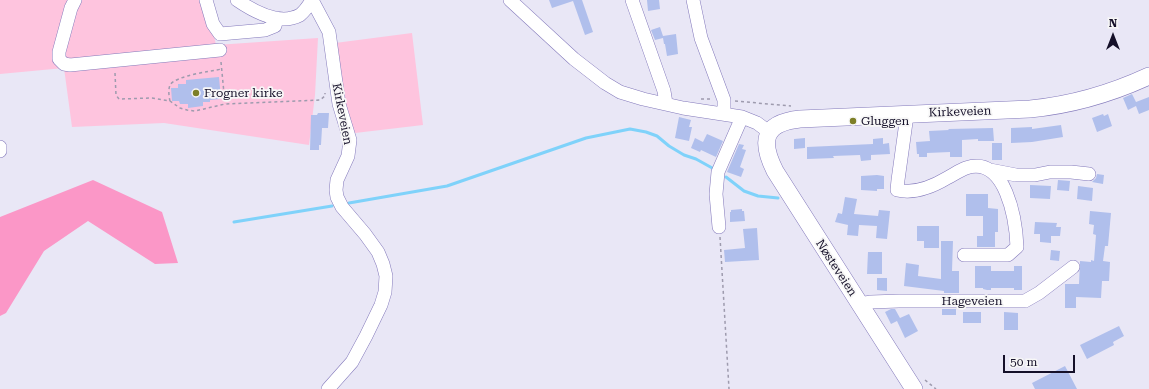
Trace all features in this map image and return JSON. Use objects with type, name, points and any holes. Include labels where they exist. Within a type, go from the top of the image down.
[{"type":"main road","name":"Kirkeveien","points":[[768,138],[780,123],[792,120],[1022,110],[1051,107],[1103,95],[1149,76]]},
{"type":"main road","name":"Nøsteveien","points":[[768,138],[767,155],[775,171],[914,389]]},
{"type":"street","points":[[75,0],[58,56],[60,61],[64,64],[70,65],[220,50]]},
{"type":"street","points":[[206,0],[213,24],[220,34],[264,30],[275,26],[277,18]]},
{"type":"street","points":[[237,0],[264,15],[277,18],[287,18],[299,15],[308,7],[312,0]]},
{"type":"street","name":"Kirkeveien","points":[[312,0],[329,32],[339,104],[350,140],[348,156],[337,180],[337,197],[342,206],[378,252],[386,276],[385,292],[381,305],[366,336],[352,362],[328,389]]},
{"type":"street","points":[[510,0],[558,46],[605,84],[620,92],[632,96],[684,108],[742,117],[757,123],[768,138]]},
{"type":"street","points":[[632,0],[664,90],[666,103]]},
{"type":"street","points":[[693,0],[703,45],[724,100],[724,114]]},
{"type":"street","points":[[907,115],[897,190],[908,192],[922,190],[968,167],[977,166],[1016,175],[1035,175],[1050,172],[1089,174]]},
{"type":"street","points":[[719,227],[716,194],[718,172],[742,117]]},
{"type":"street","points":[[964,255],[1008,255],[1017,247],[1016,228],[1010,201],[1002,184],[990,170]]},
{"type":"street","name":"Hageveien","points":[[860,304],[899,301],[1025,301],[1039,293],[1074,267]]},
{"type":"path","points":[[220,50],[226,104]]},
{"type":"path","points":[[114,61],[117,98],[148,97],[170,101],[180,108],[195,111],[226,104],[320,100],[325,96],[327,86],[335,79]]},
{"type":"path","points":[[170,101],[170,87],[173,82],[181,78],[222,69]]},
{"type":"path","points":[[701,99],[791,106]]},
{"type":"path","points":[[719,227],[729,389]]},
{"type":"shaded area","points":[[0,0],[200,0],[211,22],[216,45],[318,38],[315,95],[309,145],[164,123],[72,127],[64,68],[0,74]]},
{"type":"shaded area","points":[[412,33],[423,125],[355,133],[345,113],[335,43]]},
{"type":"shaded area","points":[[93,180],[162,212],[178,263],[155,264],[88,221],[44,251],[6,313],[0,316],[0,217]]},
{"type":"building","points":[[549,0],[582,0],[593,32],[585,35],[573,1],[552,8]]},
{"type":"building","points":[[647,0],[659,0],[660,9],[648,11]]},
{"type":"building","points":[[660,27],[663,36],[676,34],[678,54],[667,56],[663,38],[655,40],[651,30]]},
{"type":"building","name":"Frogner kirke","points":[[219,77],[221,99],[203,102],[203,106],[188,108],[188,104],[180,104],[179,101],[172,101],[171,88],[178,88],[178,84],[186,84],[186,80]]},
{"type":"building","points":[[1132,94],[1136,102],[1149,97],[1149,110],[1139,114],[1136,106],[1128,110],[1123,98]]},
{"type":"building","points":[[318,113],[329,113],[328,128],[322,128],[321,145],[319,145],[319,150],[310,150],[311,115],[317,115]]},
{"type":"building","points":[[1103,114],[1104,116],[1108,114],[1112,126],[1097,132],[1092,118]]},
{"type":"building","points":[[679,117],[691,120],[689,127],[692,127],[689,141],[675,138]]},
{"type":"building","points":[[1061,125],[1063,137],[1032,142],[1011,143],[1011,128],[1032,127],[1032,129]]},
{"type":"building","points":[[993,128],[994,141],[978,141],[978,139],[962,140],[962,157],[950,157],[950,152],[927,153],[927,157],[919,157],[919,154],[917,154],[916,142],[930,141],[929,131]]},
{"type":"building","points":[[707,134],[723,141],[716,157],[701,150],[700,152],[691,148],[695,138],[703,142]]},
{"type":"building","points":[[805,138],[805,148],[794,149],[794,139]]},
{"type":"building","points":[[883,138],[883,144],[889,143],[890,154],[871,155],[871,160],[861,161],[860,155],[807,159],[807,147],[873,144],[873,139]]},
{"type":"building","points":[[992,143],[1002,143],[1002,160],[992,160]]},
{"type":"building","points":[[739,144],[744,145],[742,149],[746,150],[740,167],[744,169],[741,177],[727,172]]},
{"type":"building","points":[[1097,174],[1104,175],[1103,184],[1092,182],[1096,178]]},
{"type":"building","points":[[861,176],[884,176],[884,189],[877,189],[877,191],[861,190]]},
{"type":"building","points":[[1058,180],[1070,181],[1069,191],[1057,190]]},
{"type":"building","points":[[1030,185],[1051,186],[1050,199],[1030,198]]},
{"type":"building","points":[[1078,186],[1093,188],[1092,201],[1077,199]]},
{"type":"building","points":[[966,194],[988,194],[988,208],[998,209],[998,232],[995,232],[995,247],[977,247],[977,236],[983,236],[983,216],[966,216]]},
{"type":"building","points":[[845,197],[857,199],[854,214],[878,216],[879,210],[890,211],[887,239],[876,238],[877,226],[859,225],[858,236],[847,235],[848,225],[835,222],[838,213],[842,214]]},
{"type":"building","points":[[742,209],[742,211],[744,211],[745,221],[730,222],[731,210]]},
{"type":"building","points":[[1090,211],[1111,213],[1108,246],[1105,246],[1103,261],[1110,262],[1109,281],[1102,281],[1101,298],[1076,297],[1076,308],[1065,308],[1065,284],[1079,284],[1080,261],[1094,261],[1096,235],[1093,234],[1094,225],[1089,224]]},
{"type":"building","points":[[1035,222],[1057,223],[1056,227],[1061,227],[1060,236],[1051,236],[1051,243],[1040,242],[1040,234],[1034,234]]},
{"type":"building","points":[[917,226],[939,226],[939,248],[924,248],[924,241],[917,241]]},
{"type":"building","points":[[757,228],[759,260],[725,262],[724,250],[745,248],[743,229]]},
{"type":"building","points":[[941,241],[953,241],[952,271],[959,271],[959,293],[944,293],[944,291],[904,286],[906,263],[919,265],[918,276],[941,279]]},
{"type":"building","points":[[1051,250],[1060,251],[1059,261],[1050,260]]},
{"type":"building","points":[[868,252],[882,252],[882,274],[867,274]]},
{"type":"building","points":[[975,266],[991,266],[991,271],[1014,271],[1014,266],[1022,266],[1022,290],[1014,290],[1014,288],[991,288],[991,290],[987,290],[983,288],[975,288]]},
{"type":"building","points":[[877,278],[887,278],[887,291],[877,290]]},
{"type":"building","points":[[895,309],[900,318],[909,314],[918,331],[905,338],[897,321],[891,324],[885,312]]},
{"type":"building","points":[[942,309],[956,309],[956,315],[942,315]]},
{"type":"building","points":[[963,312],[981,312],[981,323],[963,323]]},
{"type":"building","points":[[1004,312],[1018,313],[1018,330],[1004,330]]},
{"type":"building","points":[[1119,326],[1124,336],[1113,342],[1114,345],[1087,359],[1080,345]]},
{"type":"building","points":[[1065,366],[1077,389],[1035,389],[1032,383]]},
{"type":"waterway","points":[[349,203],[447,186],[586,138],[630,129],[657,136],[669,146],[684,155],[696,159],[714,169]]},
{"type":"waterway","points":[[726,177],[744,191],[758,196],[778,198]]},
{"type":"waterway","points":[[234,222],[332,206]]},
{"type":"place","name":"Frogner kirke","points":[[196,93]]},
{"type":"place","name":"Gluggen","points":[[853,121]]}]
